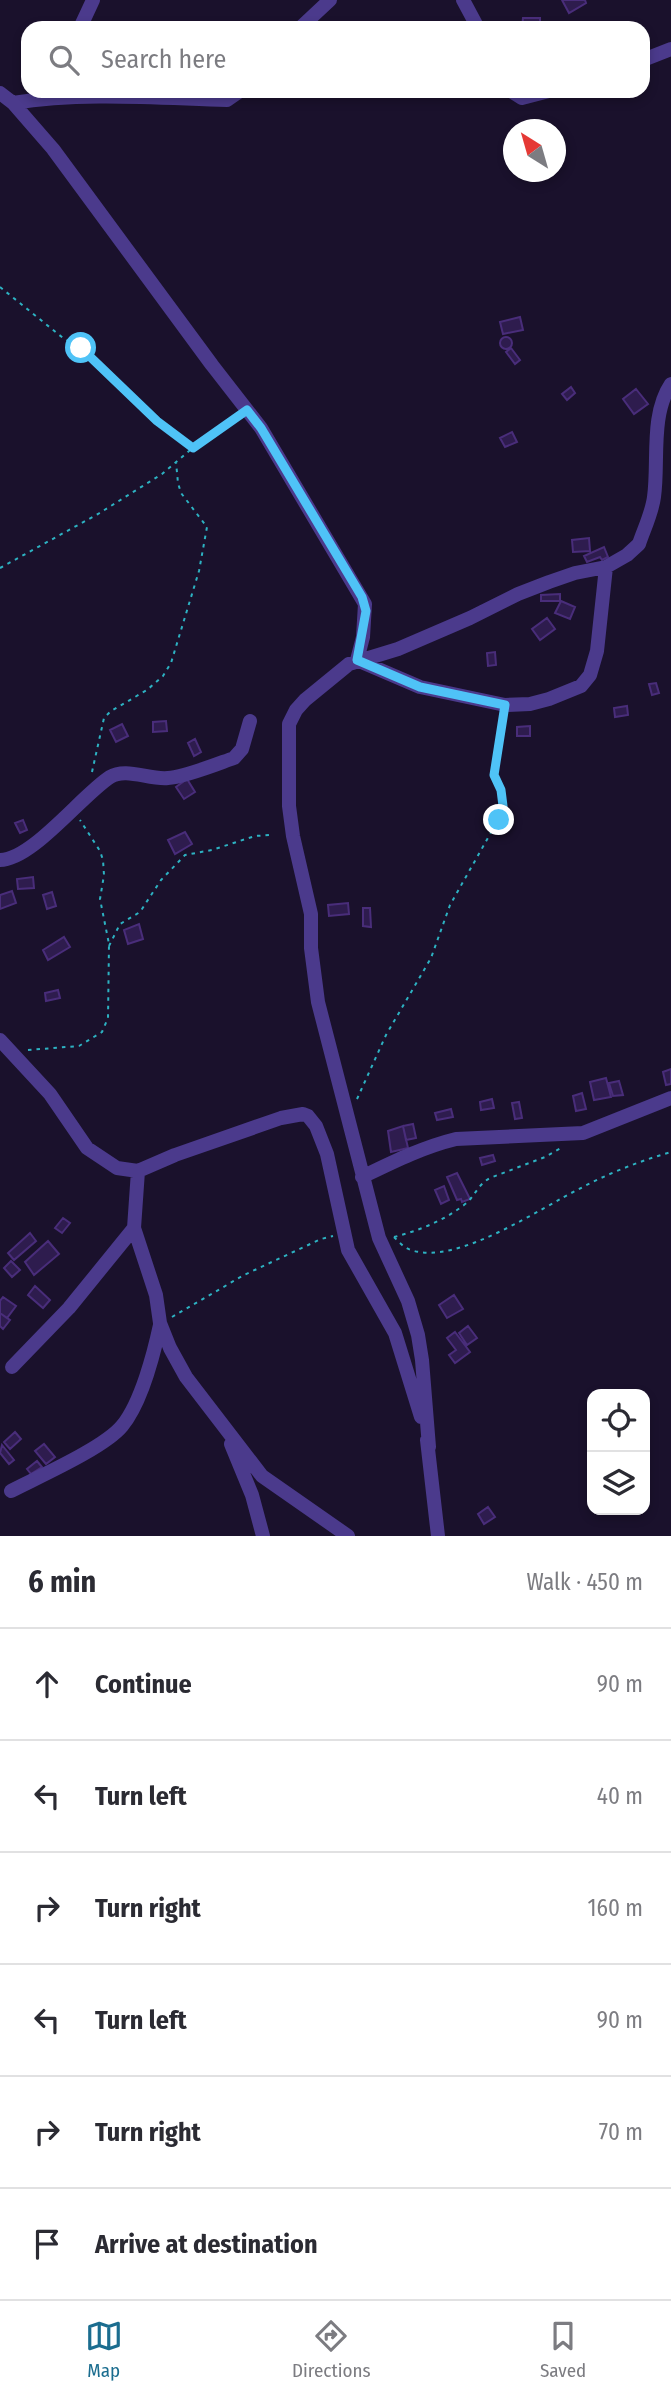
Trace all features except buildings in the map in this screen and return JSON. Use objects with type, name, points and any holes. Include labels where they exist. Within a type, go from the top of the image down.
[{"type":"street","points":[[83,21],[93,0]]},
{"type":"street","points":[[308,21],[330,0]]},
{"type":"street","points":[[463,0],[474,21]]},
{"type":"street","points":[[650,58],[671,50]]},
{"type":"street","points":[[0,93],[13,103],[53,149],[261,428],[362,597],[366,611],[357,660]]},
{"type":"street","points":[[13,103],[32,98]]},
{"type":"street","points":[[150,98],[230,98]]},
{"type":"street","points":[[438,1536],[418,1335],[408,1301],[379,1238],[318,1002],[310,914],[289,806],[289,724],[305,700],[357,660],[398,649],[518,594],[575,573],[606,567],[627,555],[639,544],[654,497],[657,435],[663,398],[671,384]]},
{"type":"street","points":[[357,660],[420,687],[505,705],[530,704],[550,699],[587,681],[597,651],[606,567]]},
{"type":"street","points":[[0,860],[15,858],[74,811],[111,776],[119,773],[168,778],[234,758],[242,749],[250,721]]},
{"type":"street","points":[[0,1041],[50,1094],[87,1149],[117,1168],[138,1171],[175,1155],[281,1118],[303,1114],[312,1120],[327,1154],[348,1250],[395,1333],[429,1447]]},
{"type":"street","points":[[362,1177],[420,1149],[456,1139],[571,1136],[598,1128],[671,1098]]},
{"type":"street","points":[[138,1171],[134,1228],[156,1295],[160,1323],[186,1377],[262,1476],[348,1536]]},
{"type":"street","points":[[12,1367],[69,1308],[134,1228]]},
{"type":"street","points":[[11,1491],[72,1459],[121,1427],[128,1418],[146,1376],[160,1323]]},
{"type":"street","points":[[224,1426],[252,1495],[263,1536]]},
{"type":"path","points":[[0,287],[63,338],[81,348],[157,421],[193,448]]},
{"type":"path","points":[[0,568],[98,514],[162,474],[193,448],[247,410]]},
{"type":"path","points":[[91,778],[104,718],[111,710],[147,690],[163,676],[172,663],[199,571],[205,522],[181,493],[176,462]]},
{"type":"path","points":[[347,1115],[363,1090],[386,1035],[431,958],[450,905],[499,820],[503,806],[501,790],[494,775],[505,705]]},
{"type":"path","points":[[12,1051],[79,1046],[106,1027],[110,1005],[109,947],[100,899],[104,875],[102,855],[74,811]]},
{"type":"path","points":[[109,947],[120,924],[140,912],[161,880],[185,855],[212,850],[255,836],[270,835]]},
{"type":"path","points":[[379,1238],[394,1237],[425,1227],[442,1218],[472,1198],[481,1182],[556,1152],[571,1136]]},
{"type":"path","points":[[394,1237],[405,1247],[420,1252],[464,1246],[497,1234],[583,1186],[671,1152]]},
{"type":"path","points":[[160,1323],[244,1275],[321,1239],[344,1234]]},
{"type":"route","points":[[81,348],[157,421],[193,448],[247,410],[261,428],[362,597],[366,611],[357,660],[420,687],[505,705],[494,775],[500,786],[503,806],[499,820]]}]
